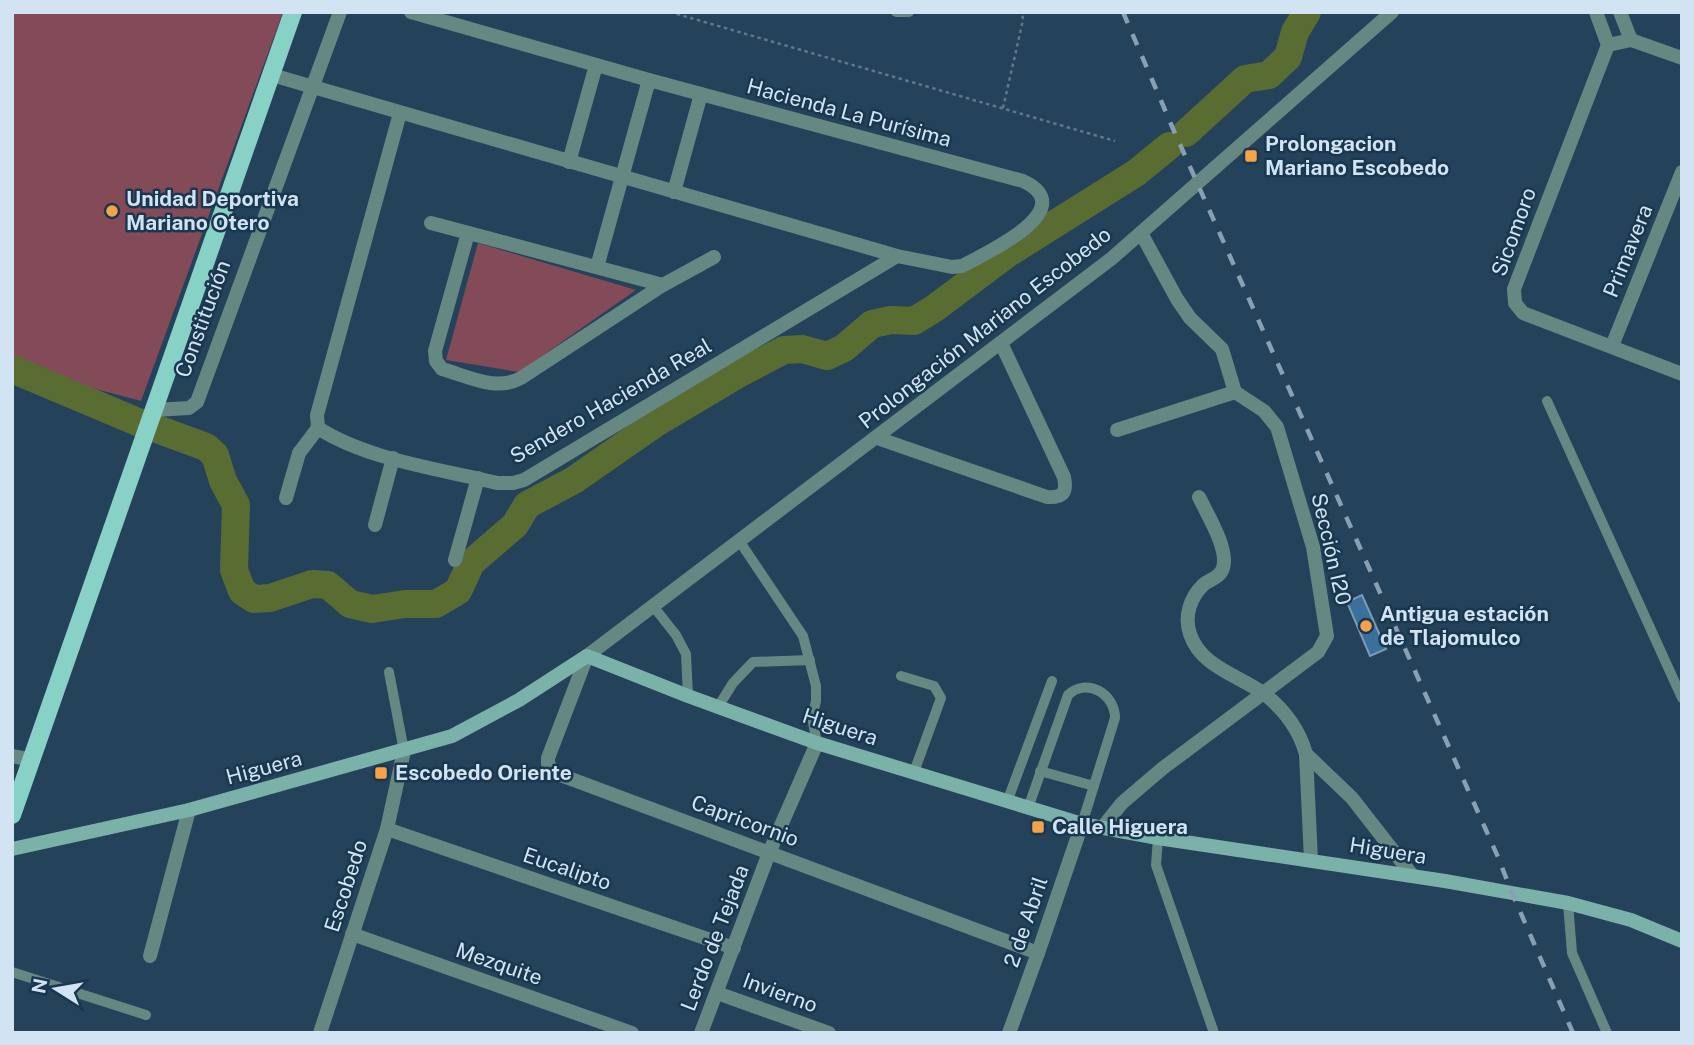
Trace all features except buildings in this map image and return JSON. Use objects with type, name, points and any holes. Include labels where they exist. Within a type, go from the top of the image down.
[{"type":"main road","name":"Constitución","points":[[12,815],[293,12]]},
{"type":"main road","name":"Higuera","points":[[12,849],[189,810],[452,736],[519,700],[587,656],[817,743],[1082,824],[1158,838],[1412,875],[1568,903],[1632,920],[1682,942]]},
{"type":"street","name":"Constitución","points":[[154,410],[189,408],[197,402],[340,12]]},
{"type":"street","name":"Hacienda La Purísima","points":[[411,12],[649,80],[1023,181],[1037,187],[1042,197],[1038,216],[1022,232],[962,266],[952,267],[897,256]]},
{"type":"street","name":"Prolongación Mariano Escobedo","points":[[587,656],[877,438],[1141,233],[1392,12]]},
{"type":"street","points":[[1596,12],[1608,45],[1631,40],[1682,58]]},
{"type":"street","points":[[1620,12],[1631,40]]},
{"type":"street","name":"Sicomoro","points":[[1608,45],[1514,289],[1515,303],[1523,313],[1682,374]]},
{"type":"street","points":[[569,162],[596,65]]},
{"type":"street","points":[[272,75],[897,256]]},
{"type":"street","points":[[597,267],[649,80]]},
{"type":"street","points":[[674,192],[701,94]]},
{"type":"street","points":[[286,498],[299,453],[318,428],[317,415],[400,113]]},
{"type":"street","name":"Primavera","points":[[1612,346],[1682,172]]},
{"type":"street","points":[[431,223],[663,285]]},
{"type":"street","points":[[468,233],[435,351],[436,361],[442,369],[498,385],[510,384],[521,378],[663,285],[714,257]]},
{"type":"street","points":[[1117,430],[1235,393],[1222,349],[1190,318],[1141,233]]},
{"type":"street","name":"Sendero Hacienda Real","points":[[318,428],[345,442],[393,458],[497,483],[524,480],[897,256]]},
{"type":"street","points":[[877,438],[1047,497],[1058,498],[1063,495],[1066,489],[1064,477],[1001,343]]},
{"type":"street","name":"Sección I20","points":[[1102,828],[1122,803],[1153,777],[1318,652],[1326,636],[1326,619],[1313,547],[1277,427],[1264,411],[1235,393]]},
{"type":"street","points":[[374,526],[393,458]]},
{"type":"street","points":[[455,559],[478,478]]},
{"type":"street","points":[[1199,497],[1223,548],[1223,568],[1217,577],[1204,584],[1191,600],[1187,617],[1190,635],[1206,660],[1263,693],[1287,715],[1302,740],[1306,754],[1311,860]]},
{"type":"street","name":"Capricornio","points":[[587,656],[548,758],[550,769],[1038,953]]},
{"type":"street","name":"Lerdo de Tejada","points":[[701,1033],[769,853],[817,743]]},
{"type":"street","name":"Escobedo","points":[[320,1033],[387,829],[404,751]]},
{"type":"street","points":[[1306,754],[1352,798],[1412,875]]},
{"type":"street","points":[[12,756],[33,760]]},
{"type":"street","points":[[150,956],[189,810]]},
{"type":"street","name":"2 de Abril","points":[[1009,1033],[1082,824]]},
{"type":"street","name":"Eucalipto","points":[[387,829],[734,948]]},
{"type":"street","name":"Mezquite","points":[[352,934],[632,1033]]},
{"type":"street","name":"Invierno","points":[[717,993],[829,1033]]},
{"type":"lane","points":[[896,12],[909,12]]},
{"type":"lane","points":[[1547,401],[1682,698]]},
{"type":"lane","points":[[740,542],[803,636],[816,686],[812,717],[817,743]]},
{"type":"lane","points":[[653,606],[676,635],[686,654],[688,696]]},
{"type":"lane","points":[[718,707],[733,683],[753,662],[810,660]]},
{"type":"lane","points":[[389,672],[404,751]]},
{"type":"lane","points":[[901,676],[934,686],[940,698],[914,772]]},
{"type":"lane","points":[[1007,802],[1052,681]]},
{"type":"lane","points":[[1028,808],[1068,695],[1074,689],[1088,687],[1110,698],[1115,708],[1115,718],[1082,824]]},
{"type":"lane","points":[[1040,771],[1094,786]]},
{"type":"lane","points":[[1158,838],[1156,865],[1214,1033]]},
{"type":"lane","points":[[1568,903],[1572,953],[1607,1033]]},
{"type":"lane","points":[[12,971],[146,1015]]},
{"type":"path","points":[[670,12],[1115,141]]},
{"type":"path","points":[[1003,109],[1023,20],[1022,12]]},
{"type":"shaded area","name":"Unidad Deportiva Mariano Otero","points":[[15,12],[283,12],[141,401],[20,369],[12,363],[12,15]]},
{"type":"shaded area","points":[[478,243],[636,290],[519,372],[446,360]]},
{"type":"waterway","points":[[1186,133],[1245,79],[1269,75],[1288,57],[1295,32],[1307,12]]},
{"type":"waterway","points":[[157,429],[206,447],[215,455],[223,481],[236,505],[234,570],[242,591],[254,599],[270,598],[312,584],[328,585],[350,604],[372,609],[405,604],[436,604],[458,591],[471,563],[515,525],[527,505],[574,480],[656,423],[784,350],[802,349],[827,356],[844,348],[872,324],[891,320],[914,321],[1007,254],[1136,173],[1169,146]]},
{"type":"waterway","points":[[12,369],[140,423]]},
{"type":"railway","points":[[1123,12],[1498,857],[1573,1033]]},
{"type":"place","name":"Prolongacion Mariano Escobedo","points":[[1251,156]]},
{"type":"place","name":"Unidad Deportiva Mariano Otero","points":[[112,211]]},
{"type":"place","name":"Antigua estación de Tlajomulco","points":[[1366,626]]},
{"type":"place","name":"Escobedo Oriente","points":[[381,773]]},
{"type":"place","name":"Calle Higuera","points":[[1038,827]]}]
